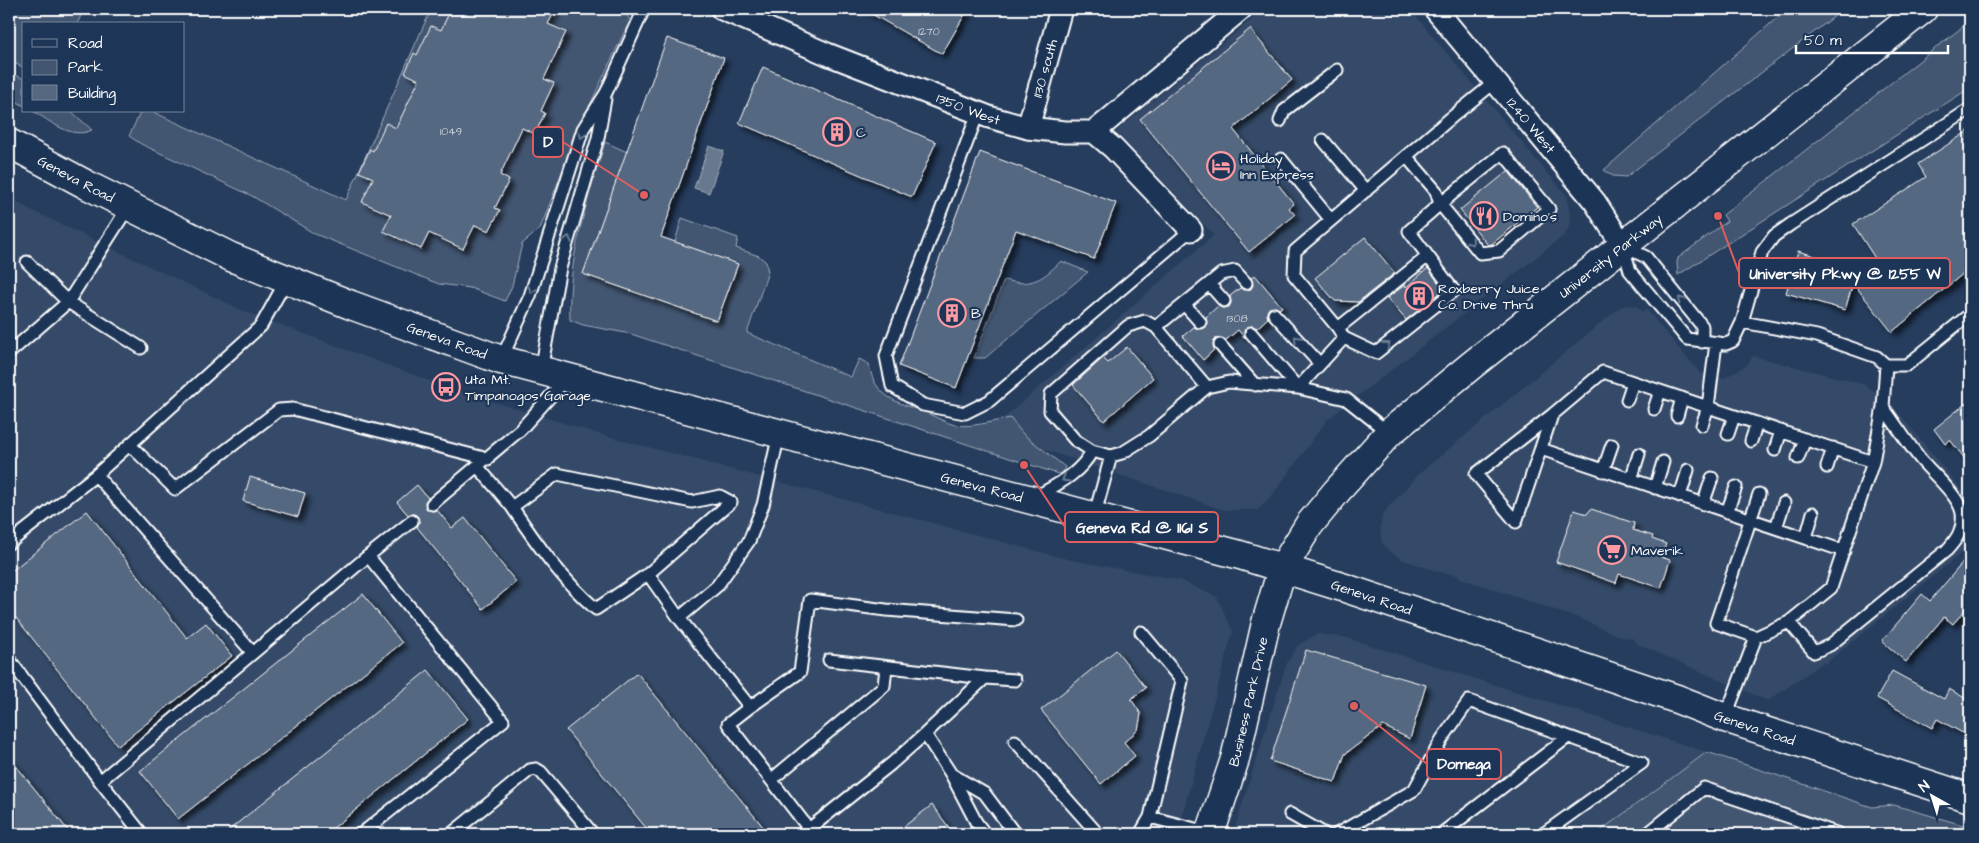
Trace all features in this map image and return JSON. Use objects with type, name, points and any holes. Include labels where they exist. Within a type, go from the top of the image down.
[{"type":"main road","name":"University Parkway","points":[[1282,569],[1309,525],[1389,433],[1472,364],[1923,9]]},
{"type":"main road","name":"Geneva Road","points":[[9,143],[231,257],[352,305],[501,360],[1240,555],[1345,588],[1677,699],[1725,718],[1970,798]]},
{"type":"main road","name":"Business Park Drive","points":[[1210,834],[1235,759],[1266,623],[1282,569]]},
{"type":"street","name":"1350 West","points":[[722,9],[826,54],[978,112],[1028,128],[1065,132],[1094,132]]},
{"type":"street","name":"1130 south","points":[[1028,128],[1061,9]]},
{"type":"street","points":[[1191,230],[1113,148],[1094,132],[1241,9]]},
{"type":"street","name":"1240 West","points":[[1435,9],[1595,202],[1624,246]]},
{"type":"lane","points":[[501,360],[530,296],[583,129],[606,93],[644,9]]},
{"type":"lane","points":[[1280,121],[1284,111],[1337,70]]},
{"type":"lane","points":[[1406,156],[1436,191],[1440,204],[1480,252],[1499,251],[1549,209],[1502,153],[1440,204],[1409,231],[1454,291],[1376,353],[1341,333],[1294,275],[1295,251],[1406,156],[1495,82]]},
{"type":"lane","points":[[432,504],[488,459],[520,430],[554,375],[560,268],[598,138],[606,93]]},
{"type":"lane","points":[[1624,246],[1630,271],[1687,339],[1726,344],[1733,341],[1742,322],[1762,252],[1774,236],[1970,109]]},
{"type":"lane","points":[[978,112],[886,356],[892,386],[923,405],[965,413],[989,401],[1191,230]]},
{"type":"lane","points":[[1323,140],[1366,191]]},
{"type":"lane","points":[[1281,159],[1331,220]]},
{"type":"lane","points":[[9,353],[68,302],[129,206]]},
{"type":"lane","points":[[1624,246],[1646,257],[1702,326],[1702,342]]},
{"type":"lane","points":[[1298,388],[1320,364],[1341,333],[1427,257]]},
{"type":"lane","points":[[27,262],[68,302],[141,348]]},
{"type":"lane","points":[[1156,327],[1221,274],[1235,271],[1246,283]]},
{"type":"lane","points":[[9,543],[96,475],[261,326],[287,279]]},
{"type":"lane","points":[[1209,284],[1224,301]]},
{"type":"lane","points":[[1184,304],[1200,322]]},
{"type":"lane","points":[[1274,314],[1320,364]]},
{"type":"lane","points":[[1742,322],[1817,336],[1877,357],[1886,365],[1906,365],[1970,314]]},
{"type":"lane","points":[[1208,387],[1156,327],[1146,321],[1128,326],[1051,394],[1050,411],[1075,440],[1092,451],[1111,456],[1122,453],[1149,436],[1208,387],[1229,382],[1298,388],[1346,399],[1389,433]]},
{"type":"lane","points":[[1251,333],[1298,388]]},
{"type":"lane","points":[[1702,425],[1708,407],[1716,343]]},
{"type":"lane","points":[[1220,345],[1255,385]]},
{"type":"lane","points":[[1725,718],[1756,638],[1789,622],[1831,588],[1873,462],[1883,407],[1886,365]]},
{"type":"lane","points":[[1552,415],[1516,522],[1476,474],[1552,415],[1603,372],[1873,462]]},
{"type":"lane","points":[[1627,400],[1633,382]]},
{"type":"lane","points":[[1654,409],[1660,391]]},
{"type":"lane","points":[[1676,416],[1682,398]]},
{"type":"lane","points":[[1789,622],[1814,652],[1830,644],[1947,550],[1957,539],[1962,525],[1962,510],[1954,497],[1922,460],[1883,407]]},
{"type":"lane","points":[[130,445],[175,489],[279,410],[293,409],[488,459]]},
{"type":"lane","points":[[1728,434],[1734,416]]},
{"type":"lane","points":[[1751,442],[1757,423]]},
{"type":"lane","points":[[1775,450],[1781,431]]},
{"type":"lane","points":[[679,618],[717,586],[749,541],[763,505],[779,434]]},
{"type":"lane","points":[[1798,458],[1804,439]]},
{"type":"lane","points":[[1603,471],[1612,444]]},
{"type":"lane","points":[[1827,467],[1833,448]]},
{"type":"lane","points":[[1541,449],[1844,550]]},
{"type":"lane","points":[[1030,500],[1075,473],[1086,463],[1092,451]]},
{"type":"lane","points":[[1631,480],[1639,454]]},
{"type":"lane","points":[[1094,517],[1111,456]]},
{"type":"lane","points":[[1655,488],[1663,462]]},
{"type":"lane","points":[[478,466],[512,507],[546,554],[584,599],[596,609],[648,574],[731,502],[720,496],[692,502],[557,474],[512,507]]},
{"type":"lane","points":[[1680,496],[1688,470]]},
{"type":"lane","points":[[96,475],[253,653]]},
{"type":"lane","points":[[1703,504],[1712,478]]},
{"type":"lane","points":[[1727,512],[1736,486]]},
{"type":"lane","points":[[1756,638],[1716,623],[1759,494]]},
{"type":"lane","points":[[1776,528],[1784,502]]},
{"type":"lane","points":[[1806,538],[1813,512]]},
{"type":"lane","points":[[100,780],[412,520]]},
{"type":"lane","points":[[361,834],[503,721],[368,556]]},
{"type":"lane","points":[[648,574],[679,618],[750,707]]},
{"type":"lane","points":[[985,678],[891,764],[809,828],[728,724],[800,672],[810,600],[886,610],[1016,620]]},
{"type":"lane","points":[[1140,834],[1150,817],[1182,681],[1141,632]]},
{"type":"lane","points":[[9,660],[142,834]]},
{"type":"lane","points":[[828,660],[1016,680]]},
{"type":"lane","points":[[771,780],[884,686],[886,667]]},
{"type":"lane","points":[[1336,834],[1414,790],[1442,739],[1469,701],[1642,763],[1543,834]]},
{"type":"lane","points":[[925,734],[951,774],[976,822],[986,834]]},
{"type":"lane","points":[[1446,833],[1568,736]]},
{"type":"lane","points":[[1016,740],[1098,834]]},
{"type":"lane","points":[[451,834],[530,770],[536,769],[541,772],[592,834]]},
{"type":"lane","points":[[951,774],[986,794],[1015,834]]},
{"type":"lane","points":[[1647,834],[1704,788],[1838,834]]},
{"type":"lane","points":[[1290,814],[1325,834]]},
{"type":"lane","points":[[1150,817],[1210,834]]},
{"type":"lane","points":[[1798,834],[1810,825]]},
{"type":"shaded area","points":[[1264,9],[1410,9],[1567,196],[1571,223],[1565,235],[1327,420],[1274,493],[1258,510],[1224,510],[989,431],[1214,235],[1115,132]]},
{"type":"shaded area","points":[[709,146],[724,151],[709,193],[694,188]]},
{"type":"shaded area","points":[[9,197],[29,209],[244,311],[451,389],[603,435],[1071,560],[1180,580],[1217,597],[1233,632],[1177,834],[9,834]]},
{"type":"shaded area","points":[[1626,305],[1637,306],[1642,311],[1646,309],[1700,373],[1724,378],[1747,365],[1753,356],[1863,384],[1889,401],[1970,500],[1970,546],[1825,664],[1824,662],[1768,701],[1637,644],[1634,639],[1621,637],[1581,619],[1456,575],[1443,573],[1403,560],[1390,552],[1382,543],[1380,530],[1382,516],[1421,472],[1620,307]]},
{"type":"shaded area","points":[[1317,634],[1344,637],[1707,752],[1596,834],[1233,834],[1286,665],[1298,645]]},
{"type":"green space","points":[[9,9],[84,9],[78,22],[22,22],[22,67],[9,60]]},
{"type":"green space","points":[[431,9],[623,9],[630,20],[580,126],[540,229],[522,244],[512,286],[505,301],[470,288],[439,284],[315,234],[252,196],[141,144],[129,136],[141,112],[153,112],[346,200]]},
{"type":"green space","points":[[1787,9],[1844,9],[1626,177],[1613,176],[1604,170]]},
{"type":"green space","points":[[1970,21],[1970,88],[1678,275],[1678,258],[1727,221],[1723,215]]},
{"type":"green space","points":[[9,72],[22,78],[22,105],[9,97]]},
{"type":"green space","points":[[35,112],[72,112],[92,130],[76,133],[54,124]]},
{"type":"green space","points":[[605,142],[627,152],[583,274],[717,321],[738,264],[675,242],[682,218],[738,238],[736,248],[759,256],[766,262],[768,272],[747,333],[851,377],[859,359],[869,364],[876,385],[889,398],[952,424],[962,426],[975,425],[1010,418],[1023,434],[1065,467],[1063,472],[1058,474],[631,334],[583,325],[570,320],[570,297],[575,252]]},
{"type":"green space","points":[[1061,261],[1088,272],[985,358],[974,358],[1004,280],[1022,283],[1036,280],[1048,273]]},
{"type":"green space","points":[[1707,752],[1872,807],[1894,805],[1970,827],[1970,834],[1596,834]]},
{"type":"building","points":[[451,9],[556,9],[548,24],[566,32],[544,79],[554,83],[541,111],[545,113],[535,134],[522,128],[500,175],[509,180],[495,208],[500,210],[489,231],[475,225],[463,249],[429,233],[421,249],[383,231],[391,215],[362,202],[373,178],[359,172],[370,149],[373,151],[386,123],[396,128],[419,80],[405,73],[414,53],[417,55],[431,26],[441,30]]},
{"type":"building","points":[[863,9],[968,9],[942,54]]},
{"type":"building","name":"Holiday Inn Express","points":[[1250,29],[1292,80],[1233,129],[1294,204],[1289,208],[1295,215],[1249,252],[1140,119]]},
{"type":"building","points":[[667,38],[724,58],[661,237],[738,264],[717,321],[583,274]]},
{"type":"building","name":"C","points":[[763,67],[936,142],[912,197],[739,123]]},
{"type":"building","points":[[1970,130],[1970,268],[1892,332],[1853,283],[1845,310],[1786,293],[1798,251],[1887,277],[1853,224],[1926,177],[1918,164]]},
{"type":"building","name":"B","points":[[980,152],[1116,203],[1094,259],[1016,230],[956,388],[899,366]]},
{"type":"building","points":[[1508,171],[1537,207],[1492,244],[1488,245],[1460,210]]},
{"type":"building","points":[[1365,237],[1395,273],[1358,302],[1335,301],[1315,278]]},
{"type":"building","name":"Roxberry Juice Co. Drive Thru","points":[[1428,268],[1444,290],[1406,320],[1387,298],[1405,285],[1406,287]]},
{"type":"building","points":[[1255,275],[1282,307],[1279,309],[1276,307],[1269,308],[1267,312],[1268,318],[1257,328],[1253,326],[1247,327],[1244,331],[1245,338],[1238,330],[1226,340],[1222,338],[1215,339],[1213,343],[1214,350],[1203,360],[1183,336],[1194,327],[1198,329],[1205,328],[1207,324],[1206,317],[1218,306],[1222,308],[1229,307],[1231,303],[1230,296],[1240,288],[1244,290],[1251,289],[1253,285],[1251,278]]},
{"type":"building","points":[[1127,347],[1153,378],[1104,421],[1073,385],[1103,358],[1108,363]]},
{"type":"building","points":[[1970,400],[1970,465],[1950,440],[1945,444],[1934,429]]},
{"type":"building","points":[[250,477],[305,493],[298,517],[243,501]]},
{"type":"building","points":[[417,485],[428,498],[425,502],[427,509],[437,510],[452,528],[465,518],[516,582],[483,609],[417,527],[419,523],[418,517],[414,514],[408,515],[397,502]]},
{"type":"building","name":"Maverik","points":[[1591,509],[1634,523],[1633,530],[1653,536],[1652,539],[1666,544],[1661,557],[1670,560],[1661,588],[1619,574],[1616,583],[1556,562],[1574,510],[1587,514]]},
{"type":"building","points":[[87,511],[187,638],[206,623],[232,656],[118,746],[9,609],[9,573]]},
{"type":"building","points":[[1970,554],[1970,604],[1953,624],[1944,617],[1906,662],[1882,641],[1922,594],[1930,601]]},
{"type":"building","points":[[363,594],[402,643],[178,819],[140,771]]},
{"type":"building","points":[[1116,650],[1146,688],[1131,699],[1141,714],[1138,730],[1124,742],[1135,756],[1101,784],[1041,710]]},
{"type":"building","points":[[1306,650],[1426,685],[1410,739],[1383,726],[1345,754],[1335,782],[1270,761]]},
{"type":"building","points":[[428,670],[468,719],[326,834],[224,834]]},
{"type":"building","points":[[1892,671],[1944,699],[1949,689],[1970,701],[1970,737],[1937,719],[1932,728],[1877,698]]},
{"type":"building","points":[[637,673],[769,834],[651,834],[566,730]]},
{"type":"building","points":[[9,757],[71,834],[9,834]]},
{"type":"building","points":[[932,805],[954,834],[894,834]]},
{"type":"place","name":"C","points":[[837,132]]},
{"type":"place","name":"Holiday Inn Express","points":[[1221,166]]},
{"type":"place","name":"D","points":[[644,195]]},
{"type":"place","name":"Domino's","points":[[1484,216]]},
{"type":"place","name":"University Pkwy @ 1255 W","points":[[1718,216]]},
{"type":"place","name":"Roxberry Juice Co. Drive Thru","points":[[1419,296]]},
{"type":"place","name":"B","points":[[952,313]]},
{"type":"place","name":"Uta Mt. Timpanogos Garage","points":[[446,387]]},
{"type":"place","name":"Geneva Rd @ 1161 S","points":[[1024,465]]},
{"type":"place","name":"Maverik","points":[[1612,550]]},
{"type":"place","name":"Domega","points":[[1354,706]]}]
